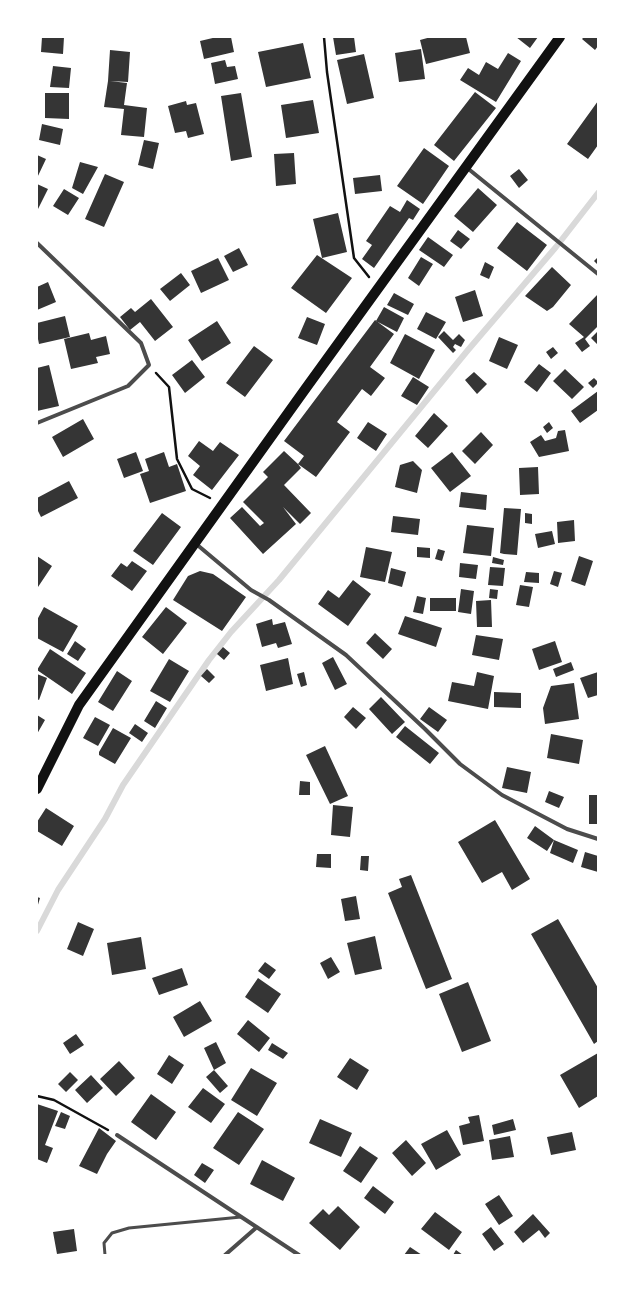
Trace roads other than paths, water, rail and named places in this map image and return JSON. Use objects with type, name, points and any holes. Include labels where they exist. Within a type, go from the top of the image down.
[{"type":"main road","points":[[37,790],[79,705],[560,37]]},
{"type":"street","points":[[466,166],[598,274]]},
{"type":"street","points":[[37,243],[141,343],[149,365],[128,386],[37,424]]},
{"type":"street","points":[[195,542],[251,590],[269,600],[346,655],[460,764],[502,795],[567,830],[598,839]]},
{"type":"street","points":[[117,1135],[299,1255]]},
{"type":"street","points":[[225,1255],[257,1227]]},
{"type":"lane","points":[[105,1255],[104,1243],[112,1233],[129,1228],[241,1217]]},
{"type":"waterway","points":[[37,931],[58,890],[105,819],[123,785],[209,660],[231,632],[279,580],[468,350],[556,247],[598,193]]}]
